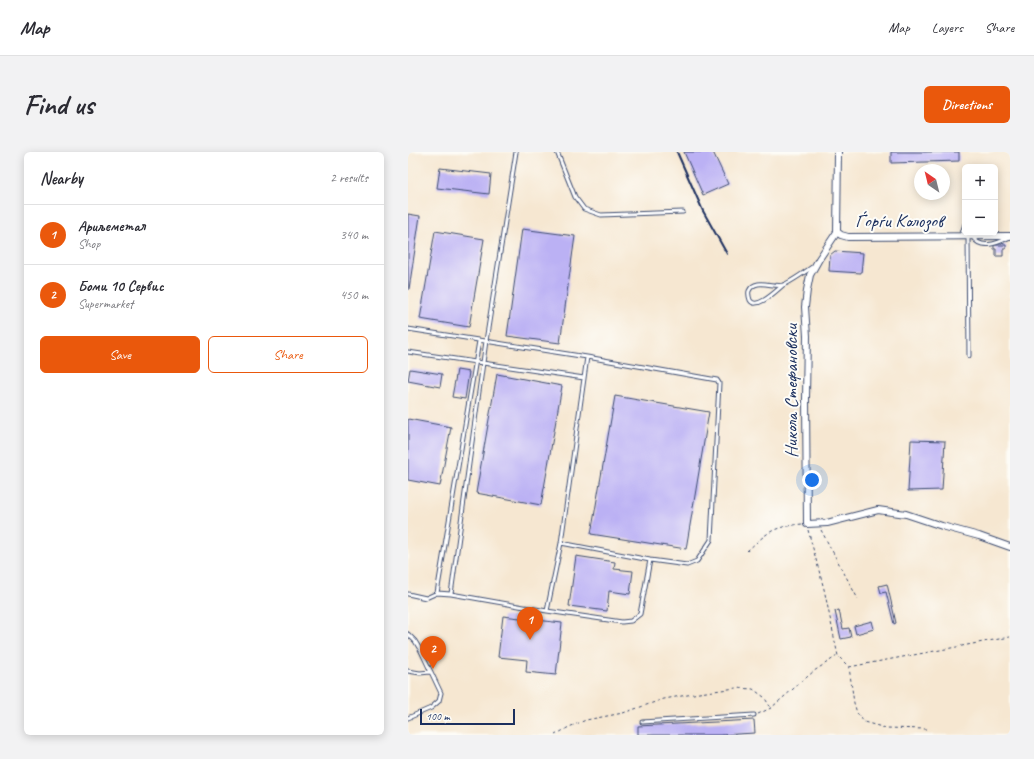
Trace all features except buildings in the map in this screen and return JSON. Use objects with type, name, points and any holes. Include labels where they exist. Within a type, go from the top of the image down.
[{"type":"street","name":"Никола Стефановски","points":[[807,524],[807,336],[805,306],[810,275],[836,232],[838,152]]},
{"type":"street","name":"Ѓорѓи Колозов","points":[[836,232],[848,237],[967,236]]},
{"type":"street","name":"Ѓорѓи Колозов","points":[[998,236],[1010,236]]},
{"type":"street","points":[[807,524],[827,523],[878,510],[906,514],[942,526],[980,536],[1010,547]]},
{"type":"lane","points":[[451,594],[486,341],[516,152]]},
{"type":"lane","points":[[557,152],[575,197],[584,209],[601,215],[684,212]]},
{"type":"lane","points":[[967,236],[969,356]]},
{"type":"lane","points":[[783,285],[760,284],[750,289],[748,293],[752,302],[761,302],[783,285],[816,265]]},
{"type":"lane","points":[[408,329],[714,378],[718,383],[710,540],[697,561],[687,565],[650,560],[561,543]]},
{"type":"lane","points":[[437,593],[479,341]]},
{"type":"lane","points":[[408,352],[584,378]]},
{"type":"lane","points":[[547,611],[561,543],[587,357]]},
{"type":"lane","points":[[408,594],[426,598],[437,593],[451,594],[547,611],[622,622],[631,621],[640,614],[650,560]]},
{"type":"lane","points":[[408,634],[415,641],[441,693],[439,701],[431,708],[408,718]]},
{"type":"lane","points":[[408,671],[420,673],[430,672]]},
{"type":"lane","points":[[642,722],[754,715]]},
{"type":"path","points":[[747,551],[770,531],[785,526],[807,524],[824,589],[838,656],[849,667],[854,703],[858,713],[864,722],[886,728],[926,729]]},
{"type":"path","points":[[817,528],[822,530],[858,599]]},
{"type":"path","points":[[849,667],[1010,638]]},
{"type":"path","points":[[754,715],[771,708],[814,671],[838,656]]},
{"type":"path","points":[[555,735],[586,720],[622,713],[664,700],[736,688],[753,689],[764,696],[771,708]]},
{"type":"railway","points":[[677,152],[703,211],[727,254]]},
{"type":"place","name":"Ариљеметал","points":[[530,640]]},
{"type":"place","name":"Боми 10 Сервис","points":[[433,669]]}]
